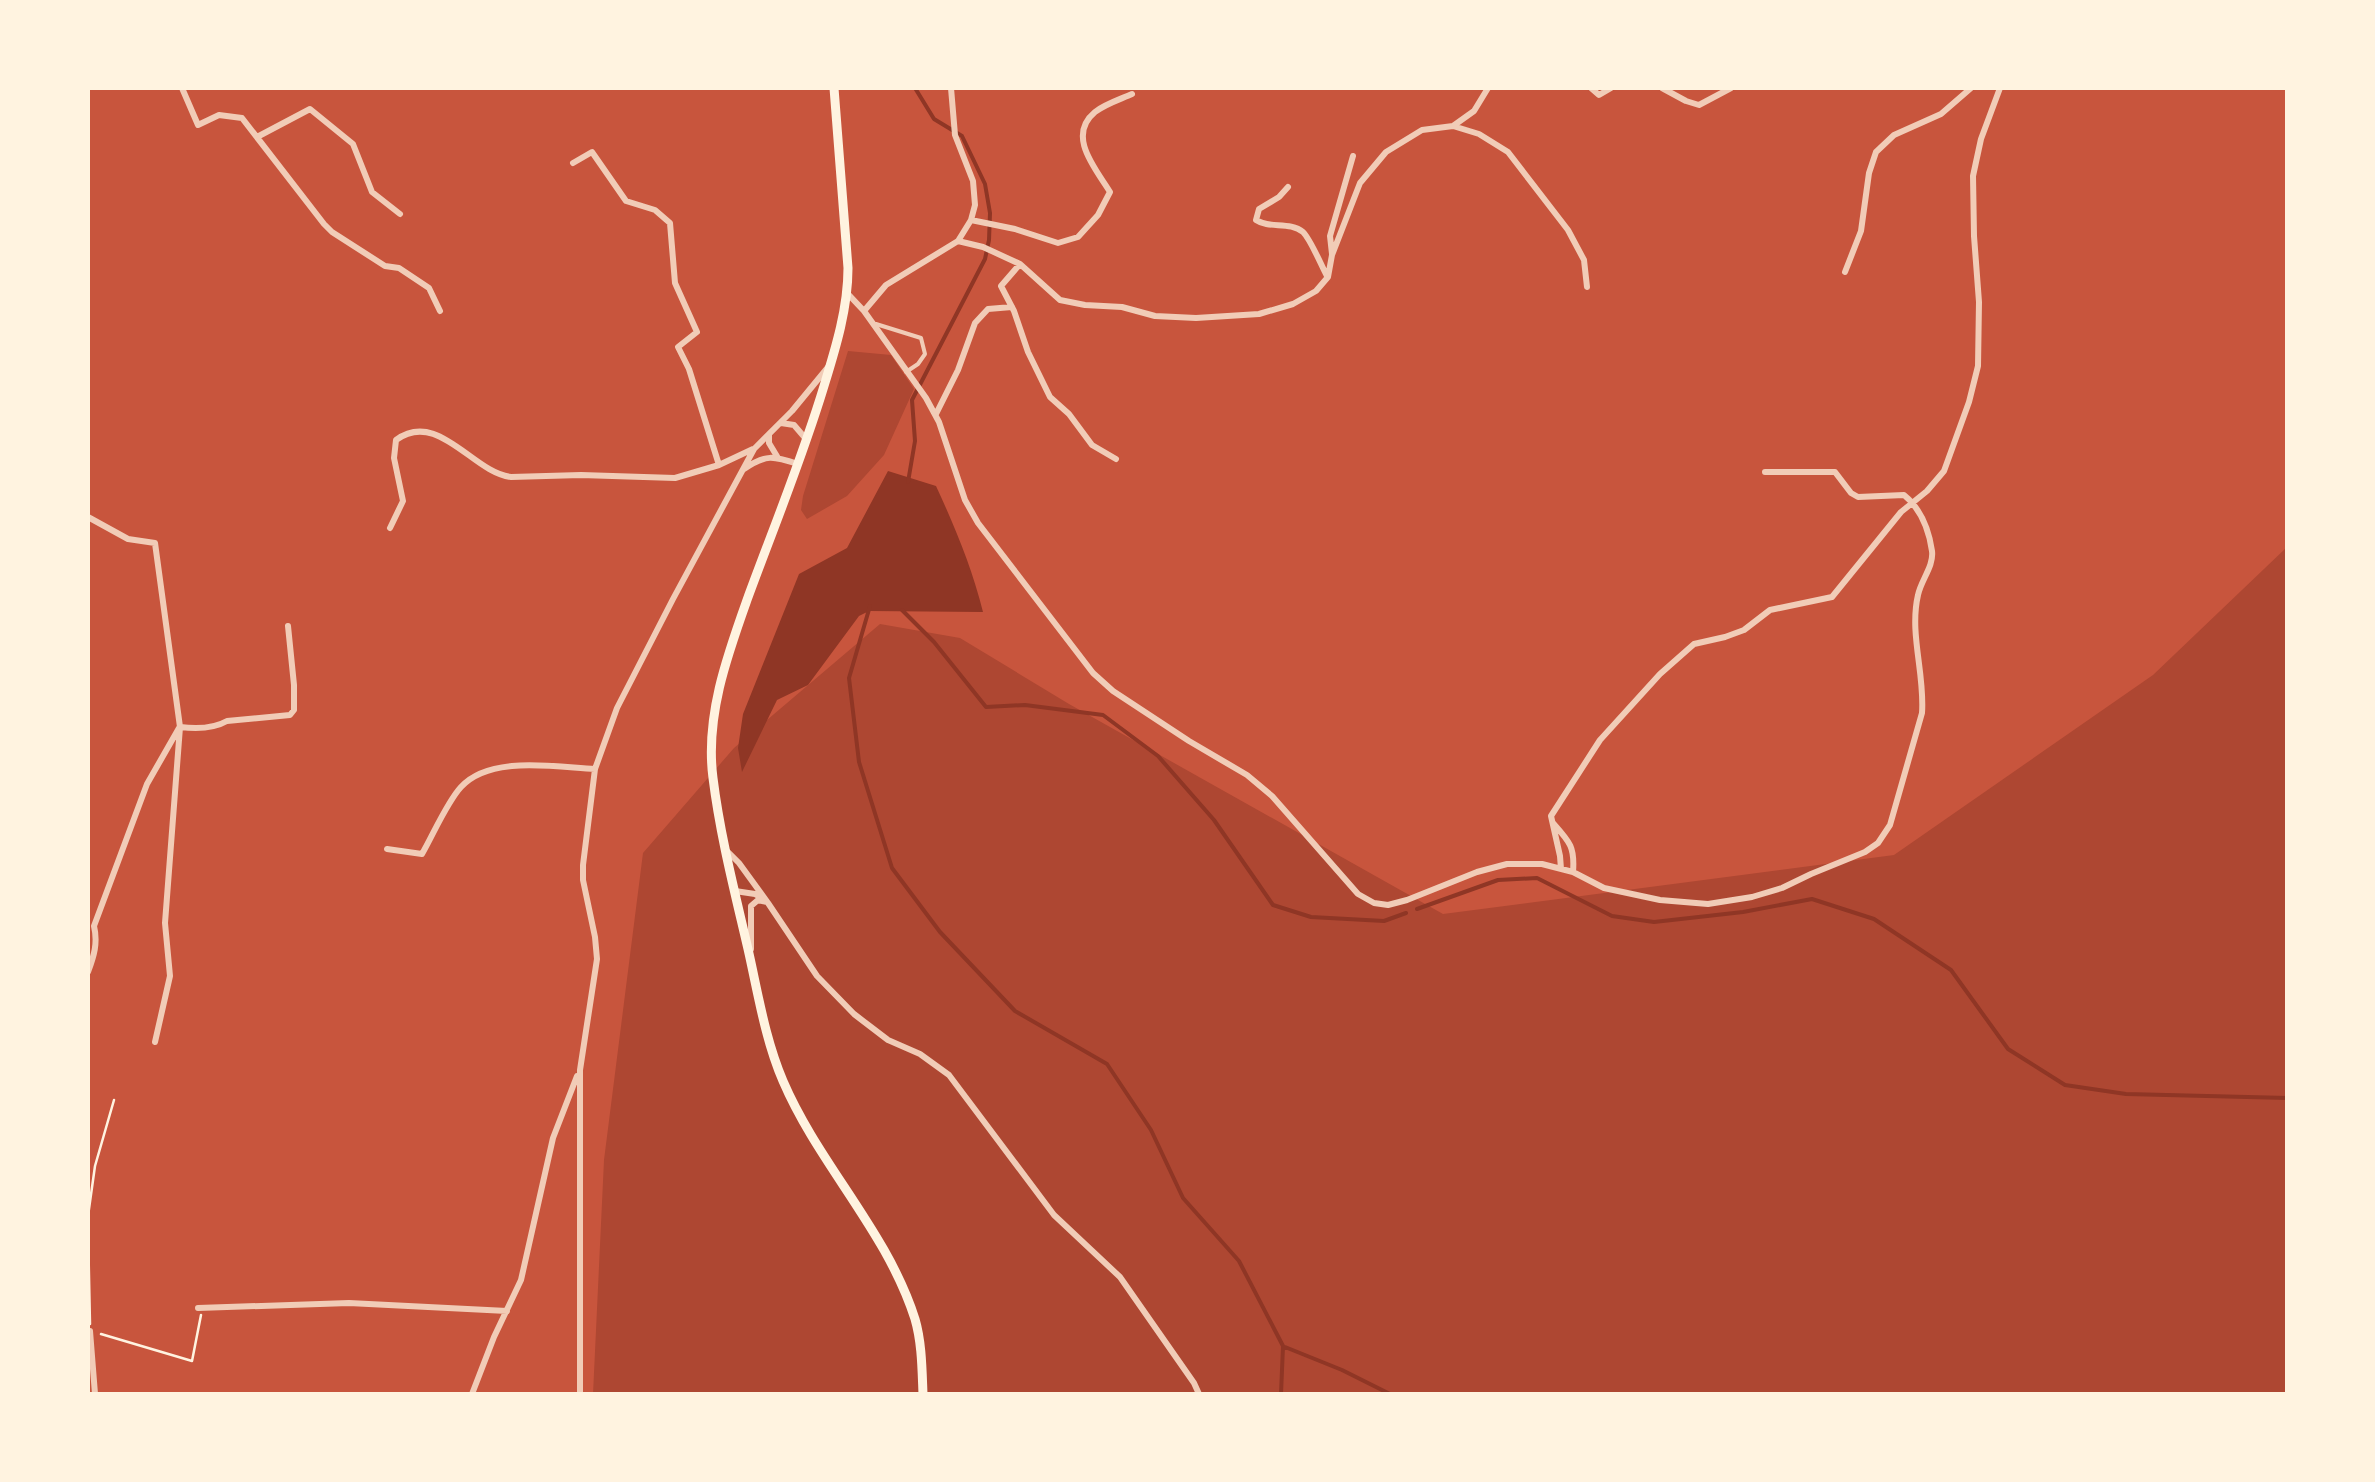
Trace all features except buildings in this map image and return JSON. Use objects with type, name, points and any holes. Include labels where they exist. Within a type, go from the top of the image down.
[{"type":"main road","points":[[834,88],[848,294],[831,363],[798,464],[727,655],[714,719],[712,775],[762,1012],[782,1077],[802,1122],[902,1284],[916,1323],[923,1394]]},
{"type":"street","points":[[182,88],[198,125],[219,115],[242,118],[324,224],[384,266],[399,268],[429,288],[440,311]]},
{"type":"street","points":[[864,311],[886,284],[958,241],[972,220],[976,205],[973,181],[954,135],[951,88]]},
{"type":"street","points":[[1453,126],[1474,111],[1488,88]]},
{"type":"street","points":[[1591,88],[1599,95],[1611,88]]},
{"type":"street","points":[[1662,88],[1699,105],[1731,88]]},
{"type":"street","points":[[1845,272],[1861,231],[1876,152],[1894,135],[1940,114],[1971,88]]},
{"type":"street","points":[[1561,869],[1551,816],[1600,740],[1660,674],[1694,644],[1744,630],[1770,610],[1832,597],[1912,502],[1927,492],[1944,471],[1978,366],[1973,176],[1981,139],[2000,88]]},
{"type":"street","points":[[972,220],[1058,243],[1078,237],[1110,192],[1082,147],[1083,125],[1096,111],[1132,94]]},
{"type":"street","points":[[257,137],[310,109],[353,144],[372,192],[400,214]]},
{"type":"street","points":[[958,241],[1020,264],[1060,300],[1155,316],[1259,314],[1292,304],[1316,290],[1328,277],[1332,255],[1360,183],[1386,152],[1422,130],[1453,126],[1479,134],[1508,152],[1568,230],[1584,260],[1587,287]]},
{"type":"street","points":[[573,163],[592,152],[626,200],[654,210],[670,223],[674,283],[697,332],[678,347],[689,368],[719,465]]},
{"type":"street","points":[[1332,255],[1330,236],[1354,156]]},
{"type":"street","points":[[1288,186],[1279,198],[1259,209],[1256,220],[1303,232],[1328,277]]},
{"type":"street","points":[[1020,264],[1001,286],[1050,397],[1069,414],[1092,445],[1116,458]]},
{"type":"street","points":[[848,294],[936,415],[965,500],[978,523],[1093,673],[1113,691],[1247,775],[1272,796],[1358,894],[1374,903],[1388,905],[1407,900],[1507,864],[1542,864],[1573,872],[1604,888],[1660,900],[1708,904],[1782,888],[1865,852],[1878,842],[1890,826],[1920,727],[1923,697],[1915,612],[1918,592],[1933,557],[1928,531],[1904,495],[1858,497],[1835,472],[1765,472]]},
{"type":"street","points":[[936,415],[975,323],[988,310],[1012,307]]},
{"type":"street","points":[[580,1394],[580,1070],[597,959],[583,880],[595,769],[617,708],[754,449],[831,363]]},
{"type":"street","points":[[780,423],[794,425],[806,440]]},
{"type":"street","points":[[390,528],[404,501],[394,458],[396,440],[406,434],[420,432],[445,439],[499,476],[510,477],[675,478],[754,449]]},
{"type":"street","points":[[769,434],[769,444],[778,458]]},
{"type":"street","points":[[743,470],[760,457],[798,464]]},
{"type":"street","points":[[88,517],[128,539],[155,542],[180,727],[165,924],[170,976],[155,1042]]},
{"type":"street","points":[[180,727],[195,729],[227,721],[290,715],[294,710],[294,685],[288,626]]},
{"type":"street","points":[[88,972],[97,938],[94,926],[148,784],[180,727]]},
{"type":"street","points":[[387,849],[422,854],[460,788],[481,770],[504,766],[595,769]]},
{"type":"street","points":[[1552,822],[1570,841],[1573,872]]},
{"type":"street","points":[[727,852],[739,862],[817,976],[854,1014],[888,1040],[920,1054],[949,1075],[1054,1215],[1120,1278],[1199,1394]]},
{"type":"street","points":[[734,887],[742,881],[756,886]]},
{"type":"street","points":[[734,887],[768,902]]},
{"type":"street","points":[[751,963],[751,906],[758,900],[768,902]]},
{"type":"street","points":[[472,1394],[522,1280],[553,1138],[580,1070]]},
{"type":"street","points":[[200,1308],[350,1303],[507,1311]]},
{"type":"street","points":[[90,1331],[90,1370],[95,1394]]},
{"type":"lane","points":[[872,322],[921,338],[925,354],[906,372]]},
{"type":"path","points":[[88,1216],[95,1166],[114,1100]]},
{"type":"path","points":[[88,1168],[95,1166]]},
{"type":"path","points":[[88,1229],[90,1331],[192,1360],[200,1308]]},
{"type":"shaded area","points":[[848,351],[891,355],[914,389],[884,455],[847,496],[807,519],[801,510],[803,496]]},
{"type":"shaded area","points":[[888,471],[936,486],[983,612],[869,611],[859,616],[808,685],[777,700],[742,772],[738,748],[743,714],[799,574],[847,548]]},
{"type":"shaded area","points":[[2287,547],[2287,1394],[593,1394],[604,1160],[643,853],[734,748],[880,624],[960,638],[1069,704],[1443,914],[1894,855],[2153,675]]},
{"type":"waterway","points":[[908,482],[915,441],[912,400],[985,259],[990,213],[985,184],[962,136],[934,119],[915,88]]},
{"type":"waterway","points":[[870,606],[849,678],[859,762],[892,868],[940,932],[1015,1011],[1107,1064],[1151,1130],[1183,1198],[1239,1261],[1283,1346],[1281,1394]]},
{"type":"waterway","points":[[902,610],[934,642],[986,707],[1025,705],[1103,715],[1158,756],[1214,820],[1273,905],[1311,917],[1384,921],[1406,913]]},
{"type":"waterway","points":[[1417,909],[1498,880],[1537,878],[1612,916],[1654,922],[1812,899],[1874,919],[1951,970],[2008,1049],[2065,1085],[2126,1094],[2288,1098]]},
{"type":"waterway","points":[[1285,1347],[1390,1394]]}]
